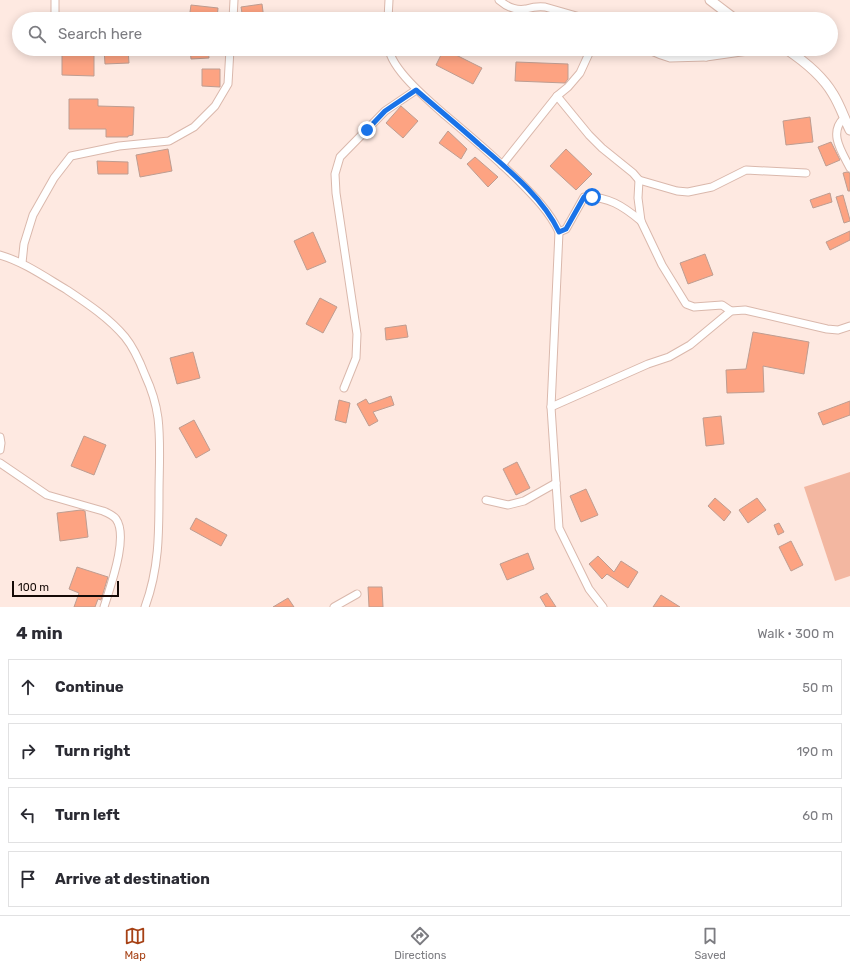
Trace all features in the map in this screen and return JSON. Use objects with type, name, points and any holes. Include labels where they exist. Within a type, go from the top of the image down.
[{"type":"street","points":[[54,0],[55,12]]},
{"type":"street","points":[[233,12],[234,0]]},
{"type":"street","points":[[388,12],[389,0]]},
{"type":"street","points":[[499,0],[507,6],[518,9],[545,6],[564,12]]},
{"type":"street","points":[[710,0],[726,12]]},
{"type":"street","points":[[22,263],[24,244],[32,215],[54,178],[71,156],[119,146],[169,141],[194,127],[215,106],[228,84],[230,56]]},
{"type":"street","points":[[390,56],[416,90],[502,165],[534,196],[553,220],[559,232],[552,407],[559,528],[589,589],[603,607]]},
{"type":"street","points":[[502,165],[557,96],[580,73],[588,56]]},
{"type":"street","points":[[664,56],[670,58],[713,56]]},
{"type":"street","points":[[796,56],[823,80],[834,95],[850,130]]},
{"type":"street","points":[[344,388],[356,358],[357,334],[336,193],[336,174],[340,157],[385,111],[416,90]]},
{"type":"street","points":[[557,96],[588,135],[640,180],[678,191],[688,192],[712,188],[746,170],[806,173]]},
{"type":"street","points":[[844,118],[839,122],[836,132],[838,143],[850,168]]},
{"type":"street","points":[[640,180],[638,198],[641,221],[662,265],[686,304],[694,307],[722,305],[731,311]]},
{"type":"street","points":[[559,232],[566,229],[584,197],[612,201],[624,207],[641,221]]},
{"type":"street","points":[[0,255],[22,263],[92,306],[111,322],[126,338],[137,357],[149,384],[159,429],[159,516],[158,555],[150,594],[145,607]]},
{"type":"street","points":[[552,407],[669,356],[690,345],[731,311],[745,310],[827,329],[838,330],[850,326]]},
{"type":"street","points":[[0,437],[0,450]]},
{"type":"street","points":[[0,463],[47,495],[103,511],[112,515],[116,520],[119,525],[121,536],[120,550],[104,607]]},
{"type":"street","points":[[486,500],[508,504],[519,502],[556,483]]},
{"type":"street","points":[[334,607],[357,594]]},
{"type":"shaded area","points":[[850,472],[850,576],[835,581],[804,487]]},
{"type":"building","points":[[262,4],[263,12],[242,12],[241,7]]},
{"type":"building","points":[[191,5],[218,8],[218,12],[190,12]]},
{"type":"building","points":[[62,56],[94,56],[94,76],[62,75]]},
{"type":"building","points":[[104,56],[128,56],[129,63],[105,64]]},
{"type":"building","points":[[191,56],[209,56],[209,58],[191,59]]},
{"type":"building","points":[[440,56],[458,56],[482,68],[473,84],[436,65]]},
{"type":"building","points":[[516,62],[568,64],[568,79],[565,83],[515,81]]},
{"type":"building","points":[[202,69],[220,69],[220,87],[202,86]]},
{"type":"building","points":[[69,99],[98,99],[98,106],[134,107],[133,135],[128,137],[106,137],[106,129],[69,129]]},
{"type":"building","points":[[401,106],[418,121],[403,138],[386,123]]},
{"type":"building","points":[[810,117],[813,142],[786,145],[783,121]]},
{"type":"building","points":[[448,131],[467,149],[461,159],[439,143]]},
{"type":"building","points":[[831,142],[840,160],[826,166],[818,147]]},
{"type":"building","points":[[168,149],[172,171],[140,177],[136,155]]},
{"type":"building","points":[[566,149],[592,174],[576,190],[550,166]]},
{"type":"building","points":[[475,157],[498,177],[488,187],[467,164]]},
{"type":"building","points":[[97,161],[128,162],[128,174],[98,174]]},
{"type":"building","points":[[843,173],[850,173],[850,191],[848,191]]},
{"type":"building","points":[[830,193],[832,202],[813,208],[810,200]]},
{"type":"building","points":[[843,195],[850,220],[844,223],[836,197]]},
{"type":"building","points":[[850,231],[850,240],[830,250],[826,242]]},
{"type":"building","points":[[313,232],[326,262],[307,270],[294,241]]},
{"type":"building","points":[[705,254],[713,275],[688,284],[680,263]]},
{"type":"building","points":[[320,298],[337,307],[323,333],[306,324]]},
{"type":"building","points":[[406,325],[408,337],[386,340],[385,328]]},
{"type":"building","points":[[753,332],[809,342],[804,374],[763,366],[764,392],[727,393],[726,370],[746,369]]},
{"type":"building","points":[[193,352],[200,378],[177,384],[170,358]]},
{"type":"building","points":[[391,396],[394,405],[373,412],[378,421],[369,426],[357,404],[366,399],[369,404]]},
{"type":"building","points":[[339,400],[350,403],[346,423],[335,420]]},
{"type":"building","points":[[850,401],[850,415],[823,425],[818,413]]},
{"type":"building","points":[[721,416],[724,444],[706,446],[703,418]]},
{"type":"building","points":[[194,420],[210,450],[196,458],[179,428]]},
{"type":"building","points":[[84,436],[106,445],[94,475],[71,466]]},
{"type":"building","points":[[517,462],[530,488],[516,495],[503,469]]},
{"type":"building","points":[[586,489],[598,515],[581,522],[570,496]]},
{"type":"building","points":[[715,498],[731,512],[724,521],[708,506]]},
{"type":"building","points":[[757,498],[766,510],[748,523],[739,510]]},
{"type":"building","points":[[81,510],[85,511],[88,537],[60,541],[57,513]]},
{"type":"building","points":[[196,518],[227,535],[221,546],[190,529]]},
{"type":"building","points":[[779,523],[784,532],[778,535],[774,525]]},
{"type":"building","points":[[791,541],[803,565],[791,571],[779,547]]},
{"type":"building","points":[[528,553],[534,569],[507,580],[500,564]]},
{"type":"building","points":[[598,556],[614,572],[621,561],[638,572],[628,588],[607,574],[602,579],[589,564]]},
{"type":"building","points":[[77,567],[108,577],[101,600],[98,599],[95,607],[74,607],[79,593],[69,589]]},
{"type":"building","points":[[368,587],[382,587],[383,607],[369,607]]},
{"type":"building","points":[[547,593],[556,607],[546,607],[540,597]]},
{"type":"building","points":[[661,595],[680,607],[653,607]]},
{"type":"building","points":[[288,598],[294,607],[273,607]]},
{"type":"route","points":[[367,130],[385,111],[416,90],[502,165],[534,196],[553,220],[559,232],[566,229],[579,203],[584,197],[592,197]]}]
